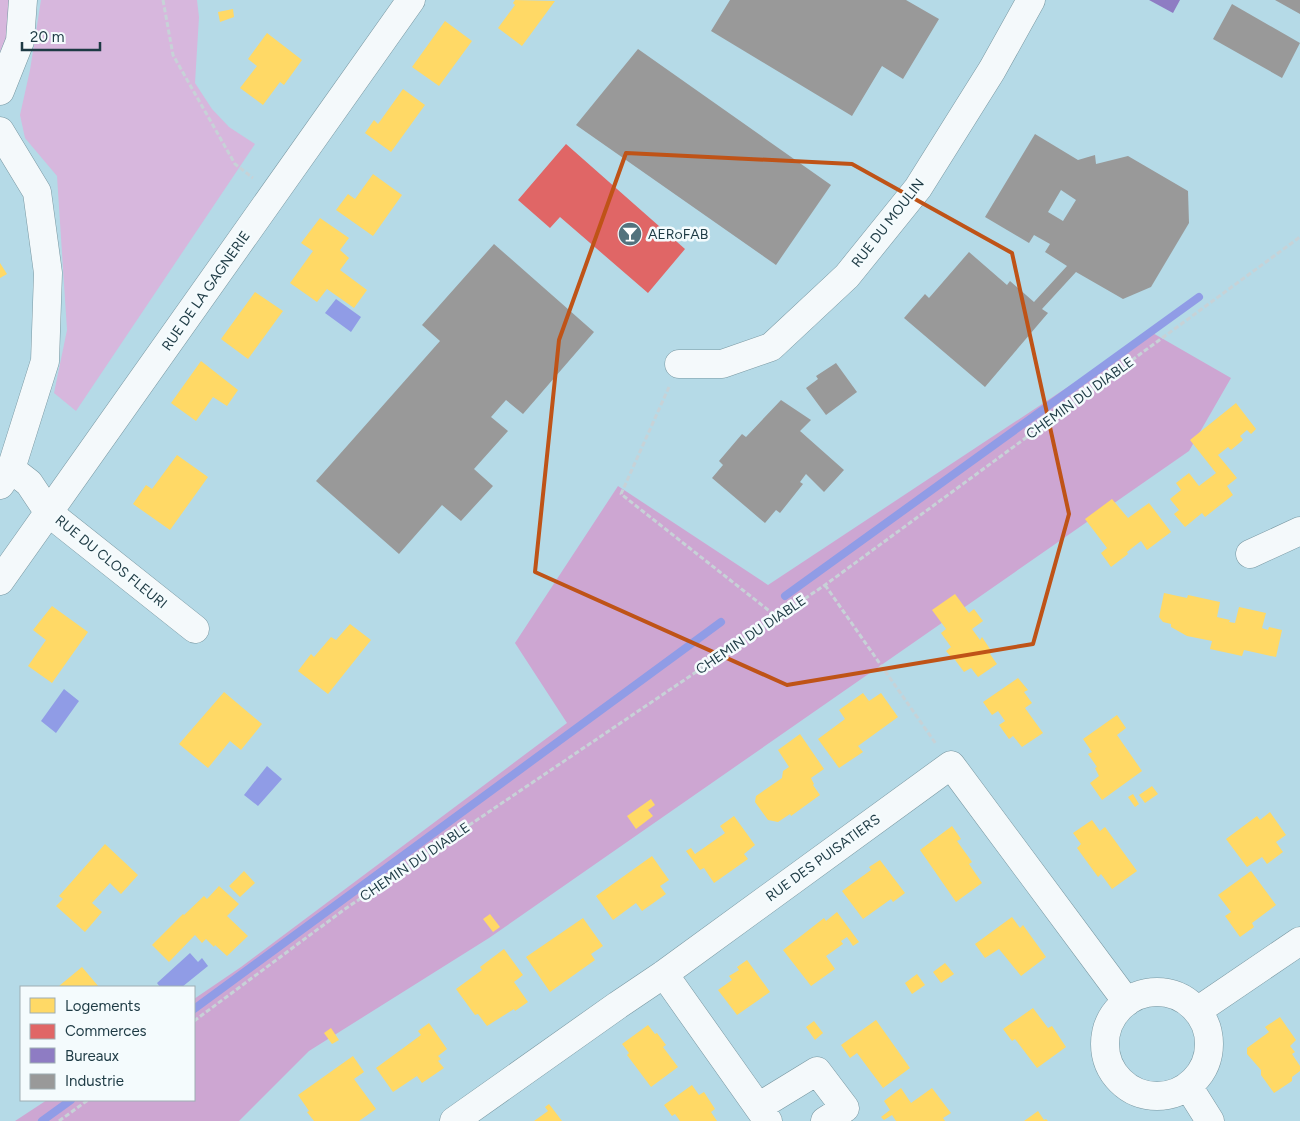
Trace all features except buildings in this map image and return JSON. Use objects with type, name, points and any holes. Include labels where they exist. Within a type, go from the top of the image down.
[{"type":"street","points":[[0,91],[20,42],[23,0]]},
{"type":"street","name":"RUE DE LA GAGNERIE","points":[[0,581],[411,0]]},
{"type":"street","name":"RUE DU MOULIN","points":[[680,364],[722,364],[771,347],[847,276],[918,188],[992,70],[1031,0]]},
{"type":"street","points":[[0,131],[37,192],[48,273],[45,361],[6,477]]},
{"type":"street","name":"RUE DU CLOS FLEURI","points":[[6,477],[29,483],[49,513],[194,629]]},
{"type":"street","points":[[1250,554],[1300,531]]},
{"type":"street","points":[[951,765],[1127,1002]]},
{"type":"street","name":"RUE DES PUISATIERS","points":[[454,1121],[664,974],[951,765]]},
{"type":"street","points":[[1197,1011],[1300,942]]},
{"type":"street","points":[[664,974],[763,1114],[817,1071],[845,1108],[825,1121]]},
{"type":"street","points":[[1156,992],[1172,995],[1186,1001],[1197,1011],[1206,1026],[1209,1042],[1207,1059],[1200,1074],[1188,1086],[1173,1094],[1157,1096],[1141,1094],[1126,1086],[1114,1075],[1107,1060],[1105,1044],[1108,1028],[1115,1013],[1127,1002],[1141,995],[1156,992]]},
{"type":"street","points":[[1188,1086],[1210,1121]]},
{"type":"path","points":[[163,0],[173,55],[236,164],[274,195]]},
{"type":"path","name":"CHEMIN DU DIABLE","points":[[195,1021],[345,909],[825,585],[1300,237]]},
{"type":"path","points":[[680,364],[621,494],[777,617]]},
{"type":"path","points":[[825,585],[951,765]]},
{"type":"path","points":[[60,1121],[87,1101]]},
{"type":"highlighted area","points":[[626,153],[852,164],[1012,253],[1069,514],[1033,644],[787,685],[535,572],[559,340]]},
{"type":"shaded area","points":[[0,0],[10,0],[11,27],[0,52]]},
{"type":"shaded area","points":[[41,0],[197,0],[199,17],[195,83],[212,109],[229,127],[255,144],[76,411],[54,393],[67,330],[57,176],[25,138],[20,115],[30,70]]},
{"type":"shaded area","points":[[1151,332],[1231,378],[1189,451],[489,938],[309,1051],[239,1121],[15,1121],[45,1101],[195,1101],[195,998],[241,967],[567,723],[515,643],[618,486],[768,585]]},
{"type":"water","points":[[336,299],[361,317],[351,332],[325,313]]},
{"type":"water","points":[[64,689],[79,701],[56,733],[41,721]]},
{"type":"water","points":[[267,766],[282,779],[258,806],[244,795]]},
{"type":"water","points":[[190,953],[198,962],[202,958],[208,966],[183,986],[159,986],[157,983]]},
{"type":"waterway","points":[[785,596],[1199,297]]},
{"type":"waterway","points":[[195,1008],[721,622]]},
{"type":"waterway","points":[[42,1121],[70,1101]]},
{"type":"place","name":"AERoFAB","points":[[630,234]]}]
